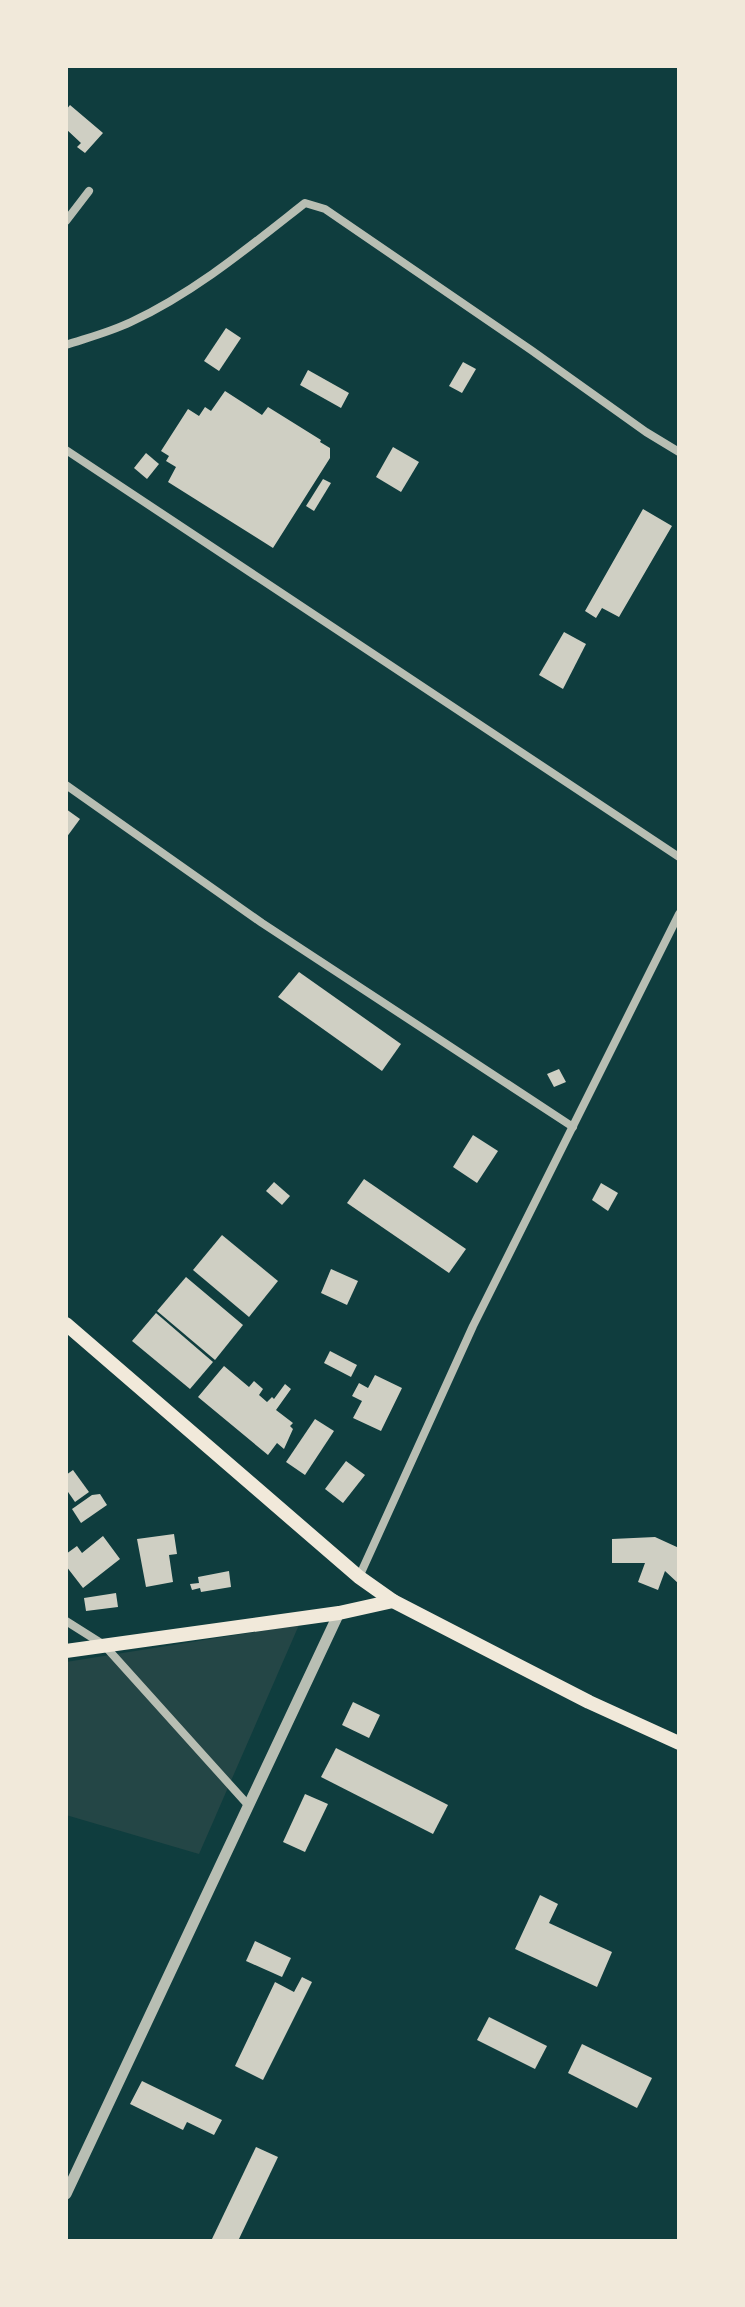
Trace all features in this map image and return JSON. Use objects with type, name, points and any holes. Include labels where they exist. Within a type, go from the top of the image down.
[{"type":"main road","points":[[66,1324],[359,1577],[393,1601],[589,1702],[679,1743]]},
{"type":"main road","points":[[66,1651],[339,1613],[393,1601]]},
{"type":"street","points":[[66,221],[89,191]]},
{"type":"street","points":[[66,345],[129,324],[171,301],[213,275],[305,203],[325,209],[679,452]]},
{"type":"street","points":[[66,450],[679,857]]},
{"type":"street","points":[[66,785],[262,923],[573,1127]]},
{"type":"street","points":[[359,1577],[473,1326],[679,914]]},
{"type":"street","points":[[66,2194],[339,1613]]},
{"type":"street","points":[[66,1622],[104,1645],[249,1806]]},
{"type":"shaded area","points":[[299,1625],[199,1854],[66,1815],[66,1662]]},
{"type":"building","points":[[70,105],[103,133],[85,153],[77,147],[81,143],[66,129],[66,110]]},
{"type":"building","points":[[226,328],[241,338],[219,371],[204,361]]},
{"type":"building","points":[[463,362],[476,369],[462,393],[449,386]]},
{"type":"building","points":[[308,370],[349,393],[341,408],[300,385]]},
{"type":"building","points":[[225,391],[262,415],[268,407],[330,448],[330,458],[273,548],[168,482],[176,467],[166,461],[169,456],[161,451],[188,409],[199,416],[205,407],[211,411]]},
{"type":"building","points":[[393,447],[419,462],[401,492],[376,477]]},
{"type":"building","points":[[146,453],[159,464],[147,479],[134,468]]},
{"type":"building","points":[[323,479],[331,483],[314,511],[306,506]]},
{"type":"building","points":[[643,509],[672,526],[619,617],[602,608],[596,618],[585,611]]},
{"type":"building","points":[[564,632],[586,644],[563,689],[539,675]]},
{"type":"building","points":[[66,809],[80,819],[66,838]]},
{"type":"building","points":[[299,972],[401,1044],[382,1071],[278,997]]},
{"type":"building","points":[[559,1069],[566,1082],[554,1087],[547,1074]]},
{"type":"building","points":[[473,1135],[498,1151],[477,1183],[453,1167]]},
{"type":"building","points":[[364,1179],[466,1249],[449,1273],[347,1203]]},
{"type":"building","points":[[274,1182],[290,1196],[282,1205],[266,1191]]},
{"type":"building","points":[[601,1183],[618,1193],[608,1211],[592,1200]]},
{"type":"building","points":[[222,1235],[278,1281],[249,1317],[193,1270]]},
{"type":"building","points":[[331,1269],[358,1281],[347,1305],[321,1293]]},
{"type":"building","points":[[186,1277],[243,1325],[215,1360],[157,1311]]},
{"type":"building","points":[[156,1313],[213,1362],[190,1389],[132,1341]]},
{"type":"building","points":[[330,1351],[357,1365],[351,1377],[324,1363]]},
{"type":"building","points":[[224,1366],[249,1387],[254,1381],[263,1389],[259,1395],[267,1402],[272,1397],[274,1399],[285,1384],[291,1389],[276,1410],[293,1423],[284,1449],[277,1443],[268,1455],[198,1397]]},
{"type":"building","points":[[375,1375],[402,1388],[381,1431],[353,1418],[362,1401],[352,1396],[359,1383],[368,1388]]},
{"type":"building","points":[[315,1419],[334,1431],[305,1475],[286,1462]]},
{"type":"building","points":[[346,1461],[365,1475],[343,1503],[325,1489]]},
{"type":"building","points":[[73,1470],[89,1492],[75,1502],[66,1489],[66,1475]]},
{"type":"building","points":[[100,1494],[107,1505],[81,1523],[72,1509],[92,1495]]},
{"type":"building","points":[[174,1534],[177,1554],[169,1555],[173,1582],[146,1587],[137,1539]]},
{"type":"building","points":[[103,1536],[120,1559],[83,1588],[66,1566],[66,1554],[77,1546],[82,1553]]},
{"type":"building","points":[[655,1537],[679,1548],[679,1584],[665,1571],[658,1590],[638,1582],[645,1563],[612,1563],[612,1539]]},
{"type":"building","points":[[229,1571],[231,1587],[201,1592],[200,1588],[192,1590],[190,1584],[199,1583],[198,1577]]},
{"type":"building","points":[[116,1593],[118,1607],[86,1611],[84,1598]]},
{"type":"building","points":[[353,1702],[380,1715],[369,1738],[342,1725]]},
{"type":"building","points":[[336,1748],[448,1805],[433,1834],[321,1777]]},
{"type":"building","points":[[305,1794],[328,1804],[305,1852],[283,1842]]},
{"type":"building","points":[[540,1895],[558,1904],[549,1923],[612,1952],[597,1987],[515,1949]]},
{"type":"building","points":[[255,1941],[291,1958],[282,1977],[246,1961]]},
{"type":"building","points":[[302,1977],[312,1982],[263,2080],[235,2066],[275,1982],[294,1992]]},
{"type":"building","points":[[489,2017],[547,2046],[535,2069],[477,2040]]},
{"type":"building","points":[[582,2044],[652,2078],[637,2108],[568,2073]]},
{"type":"building","points":[[142,2081],[222,2120],[214,2135],[187,2122],[183,2130],[130,2104]]},
{"type":"building","points":[[256,2147],[278,2157],[238,2241],[211,2241]]}]
